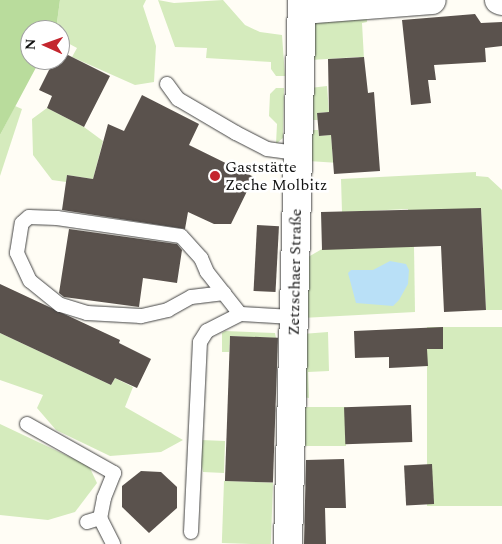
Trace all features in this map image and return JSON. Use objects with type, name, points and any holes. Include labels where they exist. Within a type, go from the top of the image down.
[{"type":"street","points":[[302,5],[432,0]]},
{"type":"street","name":"Zetzschaer Straße","points":[[288,544],[302,5]]},
{"type":"lane","points":[[167,84],[178,99],[236,133],[267,149],[297,153]]},
{"type":"lane","points":[[224,293],[191,297],[168,310],[141,316],[87,313],[60,305],[30,281],[17,253],[22,223],[29,217],[56,218],[181,236],[202,258],[206,272],[224,293],[240,314]]},
{"type":"lane","points":[[191,532],[200,342],[207,330],[240,314],[294,317]]},
{"type":"lane","points":[[27,424],[114,473],[93,520],[113,544]]},
{"type":"green space","points":[[0,0],[60,0],[57,20],[20,20],[20,70],[35,70],[0,135]]},
{"type":"green space","points":[[60,0],[146,0],[143,6],[156,46],[154,82],[135,85],[72,57],[77,48],[70,44],[70,20],[57,20]]},
{"type":"green space","points":[[158,0],[174,3],[223,0],[245,25],[260,32],[282,35],[285,76],[276,76],[271,69],[271,62],[206,58],[207,48],[175,47]]},
{"type":"green space","points":[[367,12],[367,22],[362,23],[364,59],[358,57],[311,60],[313,25],[322,15]]},
{"type":"green space","points":[[327,86],[329,112],[317,113],[318,120],[308,120],[310,88]]},
{"type":"green space","points":[[276,88],[284,88],[283,138],[276,144],[277,124],[269,116],[270,94]]},
{"type":"green space","points":[[15,106],[22,109],[0,176],[0,135]]},
{"type":"green space","points":[[47,108],[84,127],[103,141],[93,179],[67,175],[66,182],[52,180],[33,155],[32,119]]},
{"type":"green space","points":[[308,130],[318,130],[319,136],[331,135],[333,160],[339,163],[308,161]]},
{"type":"green space","points":[[476,172],[476,176],[488,177],[502,190],[502,310],[486,310],[481,208],[408,214],[408,209],[342,212],[341,179]]},
{"type":"green space","points":[[414,246],[415,312],[302,318],[303,260],[322,249]]},
{"type":"green space","points":[[427,327],[502,327],[502,506],[427,506]]},
{"type":"green space","points":[[225,331],[275,333],[276,338],[230,336],[229,352],[222,352],[222,333]]},
{"type":"green space","points":[[328,332],[329,371],[308,372],[309,398],[302,397],[302,334]]},
{"type":"green space","points":[[0,333],[111,385],[115,378],[133,387],[125,407],[183,440],[161,452],[110,456],[56,430],[37,408],[43,395],[0,380]]},
{"type":"green space","points":[[302,407],[346,407],[346,446],[302,446]]},
{"type":"green space","points":[[0,424],[89,466],[97,483],[75,512],[48,520],[0,515]]},
{"type":"green space","points":[[201,440],[225,441],[224,473],[203,472],[199,451]]},
{"type":"green space","points":[[224,481],[273,483],[271,544],[222,543]]},
{"type":"water","points":[[390,261],[406,264],[409,270],[408,284],[399,300],[393,306],[356,303],[348,273],[351,270],[373,270]]},
{"type":"building","points":[[475,14],[481,23],[502,22],[502,46],[485,48],[486,62],[434,65],[436,80],[428,80],[431,103],[411,105],[402,20]]},
{"type":"building","points":[[70,56],[110,76],[84,127],[47,108],[52,96],[39,90],[49,70],[70,70]]},
{"type":"building","points":[[364,57],[368,93],[374,92],[380,171],[334,174],[331,135],[319,136],[317,113],[329,112],[328,59]]},
{"type":"building","points":[[142,95],[199,124],[189,145],[254,177],[231,224],[214,224],[188,212],[185,229],[62,210],[67,175],[93,179],[108,124],[124,131]]},
{"type":"building","points":[[481,208],[486,310],[444,312],[441,246],[322,250],[321,212]]},
{"type":"building","points":[[257,225],[279,226],[276,292],[254,291]]},
{"type":"building","points":[[69,229],[177,244],[182,250],[177,283],[143,278],[139,307],[64,297],[59,293]]},
{"type":"building","points":[[0,284],[120,340],[119,343],[151,359],[137,388],[115,378],[111,385],[0,333]]},
{"type":"building","points":[[443,327],[443,349],[427,349],[428,366],[389,368],[389,357],[355,358],[354,331]]},
{"type":"building","points":[[230,336],[278,338],[273,483],[225,481]]},
{"type":"building","points":[[411,405],[412,442],[345,444],[344,407]]},
{"type":"building","points":[[344,459],[346,508],[325,508],[326,544],[304,544],[306,460]]},
{"type":"building","points":[[432,464],[434,504],[406,505],[404,465]]},
{"type":"building","points":[[141,471],[161,472],[177,487],[177,508],[149,533],[122,507],[122,486]]},
{"type":"place","name":"Gaststätte Zeche Molbitz","points":[[215,176]]}]
